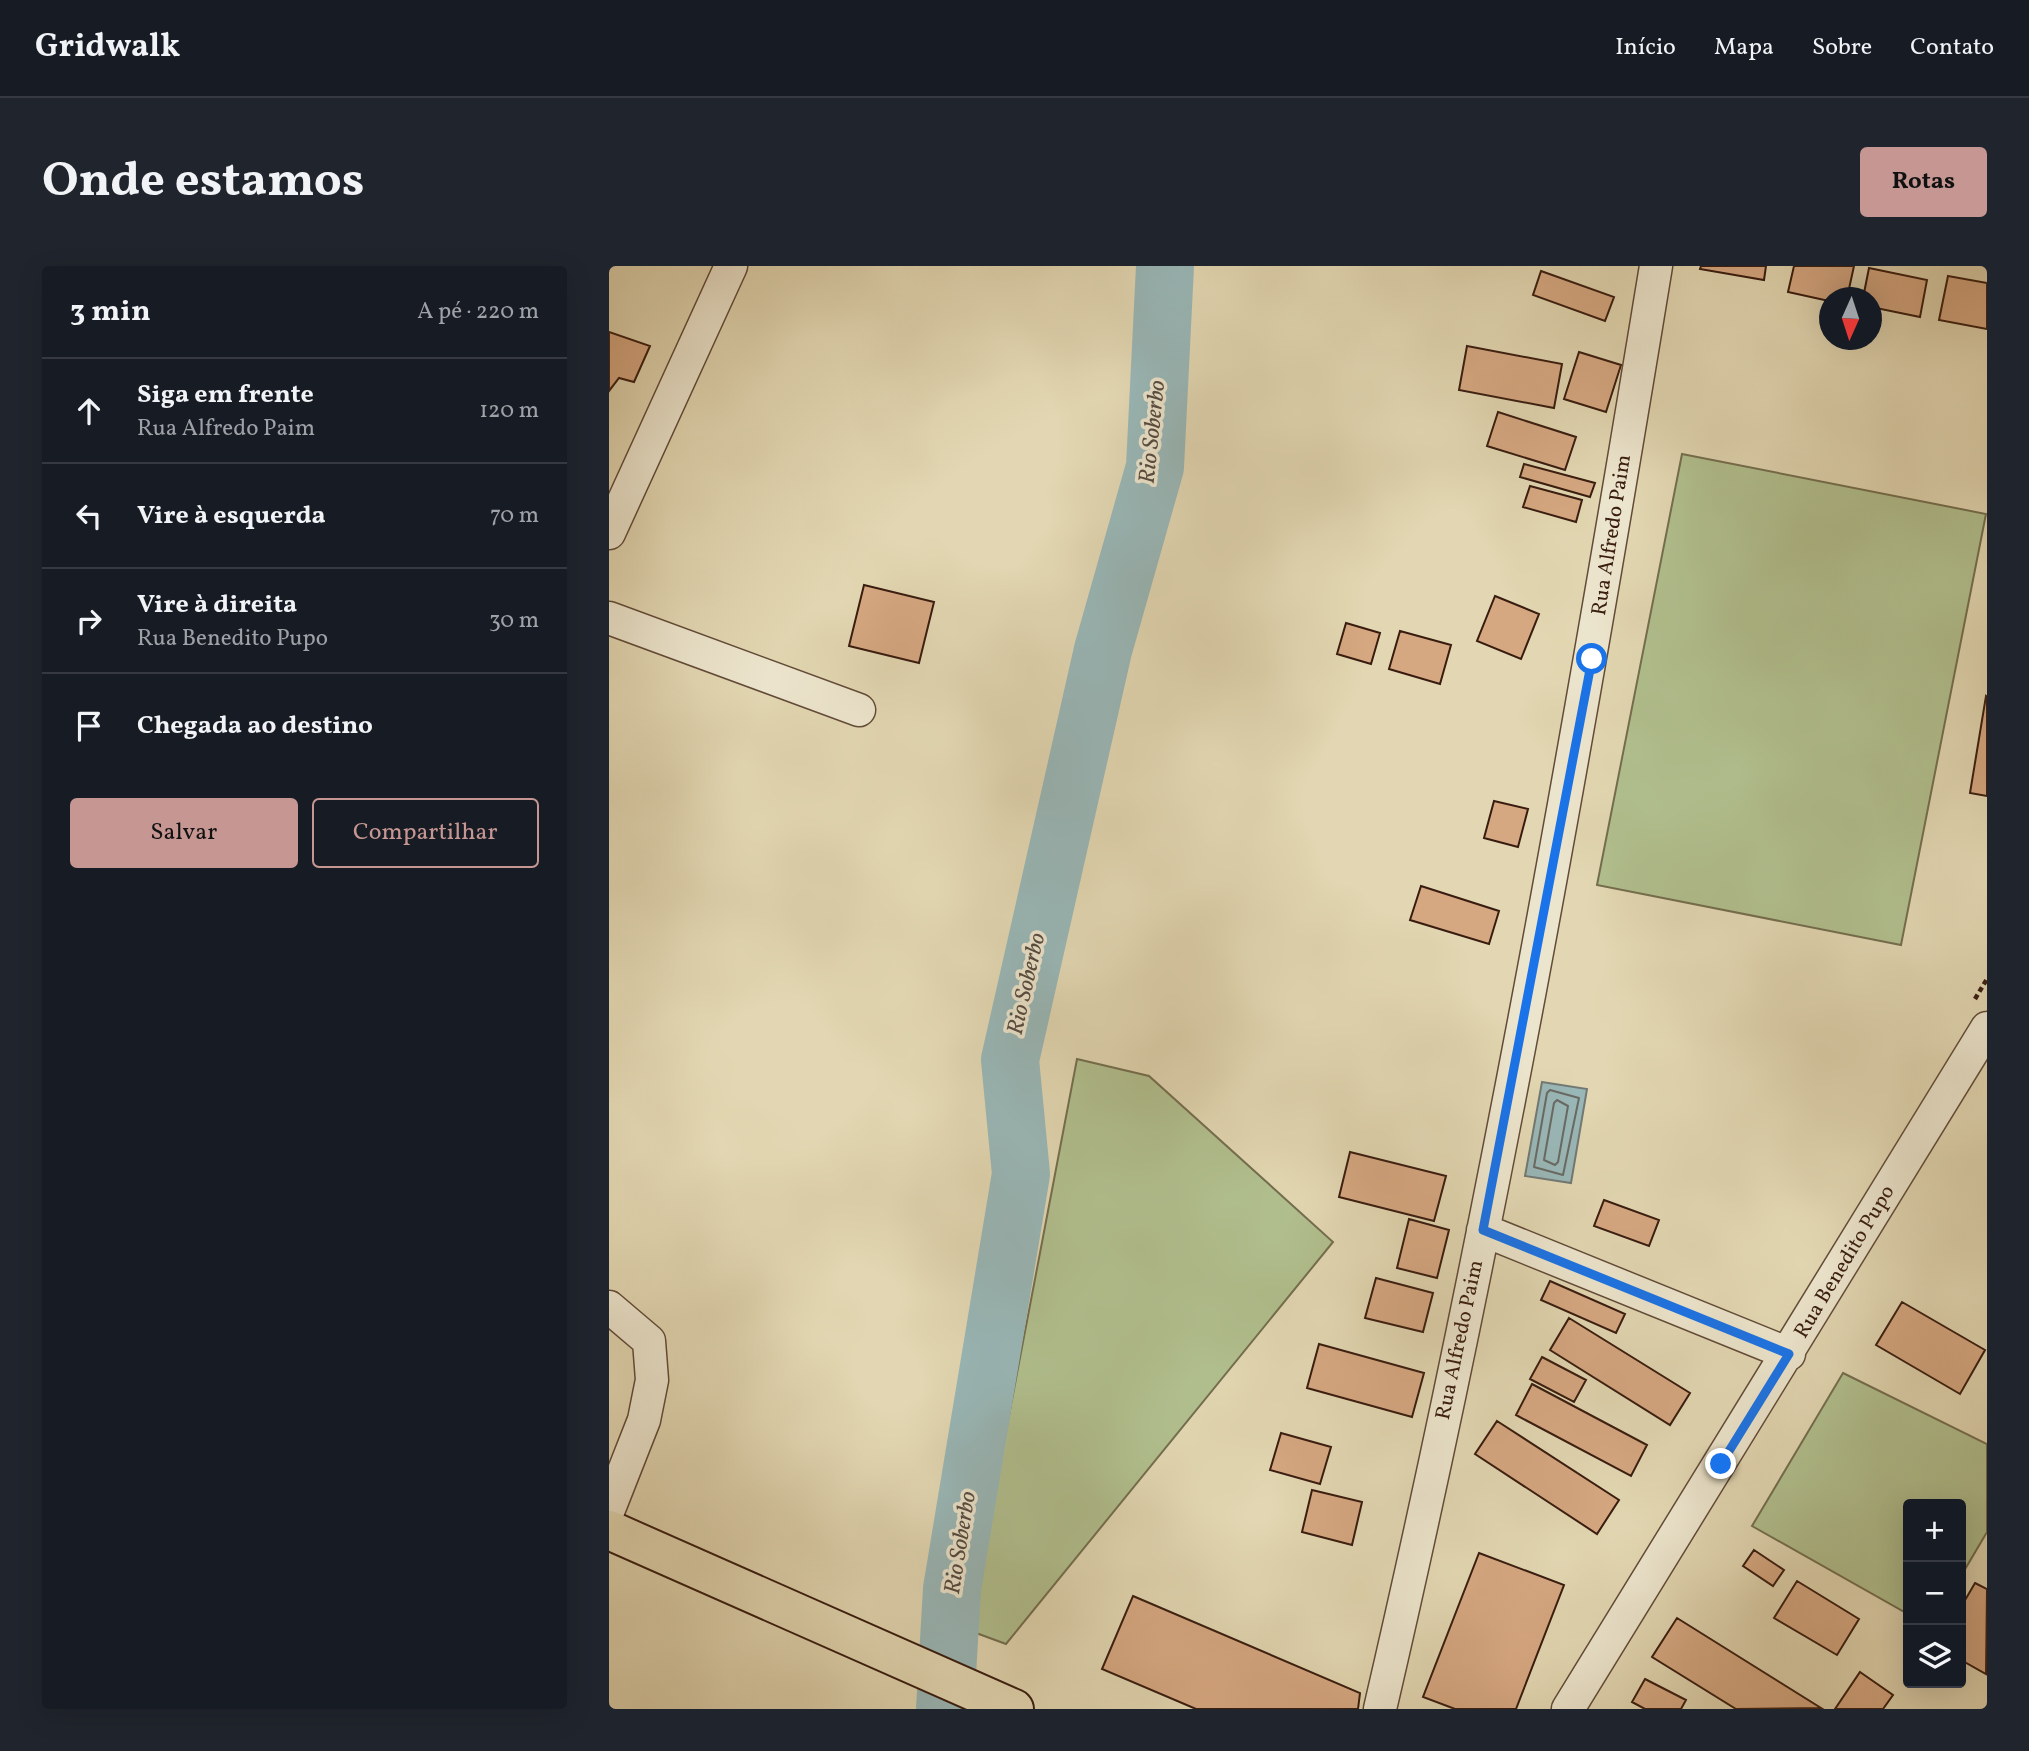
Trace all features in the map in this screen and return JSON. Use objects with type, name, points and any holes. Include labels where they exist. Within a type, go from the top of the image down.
[{"type":"main road","points":[[609,1530],[1005,1704]]},
{"type":"street","points":[[609,533],[731,266]]},
{"type":"street","name":"Rua Alfredo Paim","points":[[1380,1709],[1483,1230],[1592,659],[1656,266]]},
{"type":"street","points":[[609,618],[859,710]]},
{"type":"street","name":"Rua Benedito Pupo","points":[[1568,1709],[1789,1354],[1987,1028]]},
{"type":"street","points":[[1483,1230],[1789,1354]]},
{"type":"street","points":[[609,1307],[649,1341],[652,1380],[644,1420],[609,1509]]},
{"type":"green space","points":[[1682,454],[1986,514],[1901,945],[1597,885]]},
{"type":"green space","points":[[1077,1059],[1149,1076],[1333,1242],[1006,1644],[968,1630]]},
{"type":"green space","points":[[1843,1373],[1987,1444],[1987,1532],[1966,1568],[1966,1499],[1903,1499],[1903,1611],[1752,1526]]},
{"type":"water","points":[[1542,1082],[1587,1089],[1571,1183],[1525,1176]]},
{"type":"building","points":[[1701,266],[1766,266],[1764,280],[1700,269]]},
{"type":"building","points":[[1794,266],[1854,266],[1849,287],[1819,287],[1819,299],[1788,292]]},
{"type":"building","points":[[1869,268],[1927,280],[1920,317],[1882,309],[1882,287],[1865,287]]},
{"type":"building","points":[[1541,271],[1614,297],[1605,321],[1533,295]]},
{"type":"building","points":[[1948,276],[1987,283],[1987,329],[1939,320]]},
{"type":"building","points":[[609,332],[650,346],[634,382],[619,378],[609,391]]},
{"type":"building","points":[[1467,346],[1562,364],[1554,408],[1459,390]]},
{"type":"building","points":[[1579,352],[1621,365],[1606,412],[1564,399]]},
{"type":"building","points":[[1498,412],[1576,437],[1565,470],[1487,446]]},
{"type":"building","points":[[1524,464],[1595,483],[1590,497],[1520,477]]},
{"type":"building","points":[[1530,486],[1582,500],[1576,522],[1523,507]]},
{"type":"building","points":[[864,585],[934,602],[919,663],[849,646]]},
{"type":"building","points":[[1495,596],[1539,614],[1521,659],[1477,641]]},
{"type":"building","points":[[1346,623],[1380,633],[1371,664],[1337,654]]},
{"type":"building","points":[[1400,631],[1451,645],[1440,684],[1389,669]]},
{"type":"building","points":[[1987,697],[1987,796],[1970,793]]},
{"type":"building","points":[[1494,801],[1528,809],[1518,847],[1484,838]]},
{"type":"building","points":[[1421,886],[1499,911],[1489,944],[1410,920]]},
{"type":"building","points":[[1350,1152],[1446,1176],[1434,1221],[1339,1197]]},
{"type":"building","points":[[1604,1200],[1659,1220],[1649,1246],[1594,1226]]},
{"type":"building","points":[[1409,1219],[1449,1230],[1437,1278],[1397,1268]]},
{"type":"building","points":[[1376,1278],[1433,1293],[1423,1332],[1365,1318]]},
{"type":"building","points":[[1550,1281],[1625,1314],[1616,1333],[1541,1300]]},
{"type":"building","points":[[1902,1302],[1985,1350],[1960,1394],[1876,1345]]},
{"type":"building","points":[[1569,1318],[1690,1393],[1670,1425],[1550,1350]]},
{"type":"building","points":[[1319,1344],[1424,1373],[1412,1417],[1307,1388]]},
{"type":"building","points":[[1542,1357],[1586,1380],[1574,1402],[1530,1379]]},
{"type":"building","points":[[1532,1384],[1647,1445],[1631,1476],[1516,1415]]},
{"type":"building","points":[[1497,1421],[1619,1500],[1597,1534],[1475,1454]]},
{"type":"building","points":[[1281,1433],[1331,1447],[1320,1484],[1270,1470]]},
{"type":"building","points":[[1312,1490],[1362,1502],[1352,1545],[1302,1532]]},
{"type":"building","points":[[1754,1550],[1784,1570],[1773,1586],[1743,1566]]},
{"type":"building","points":[[1479,1553],[1564,1585],[1516,1709],[1455,1709],[1423,1697]]},
{"type":"building","points":[[1797,1581],[1859,1619],[1837,1655],[1774,1618]]},
{"type":"building","points":[[1975,1583],[1987,1589],[1986,1674],[1966,1663],[1966,1598]]},
{"type":"building","points":[[1133,1596],[1360,1693],[1358,1709],[1196,1709],[1102,1669]]},
{"type":"building","points":[[1677,1618],[1821,1708],[1736,1709],[1652,1657]]},
{"type":"building","points":[[1860,1672],[1893,1695],[1883,1709],[1835,1709]]},
{"type":"building","points":[[1645,1679],[1686,1700],[1681,1709],[1645,1709],[1632,1702]]},
{"type":"waterway","name":"Rio Soberbo","points":[[945,1709],[952,1589],[1021,1174],[1010,1060],[1103,650],[1155,467],[1165,266]]},
{"type":"route","points":[[1592,659],[1483,1230],[1789,1354],[1721,1464]]}]
